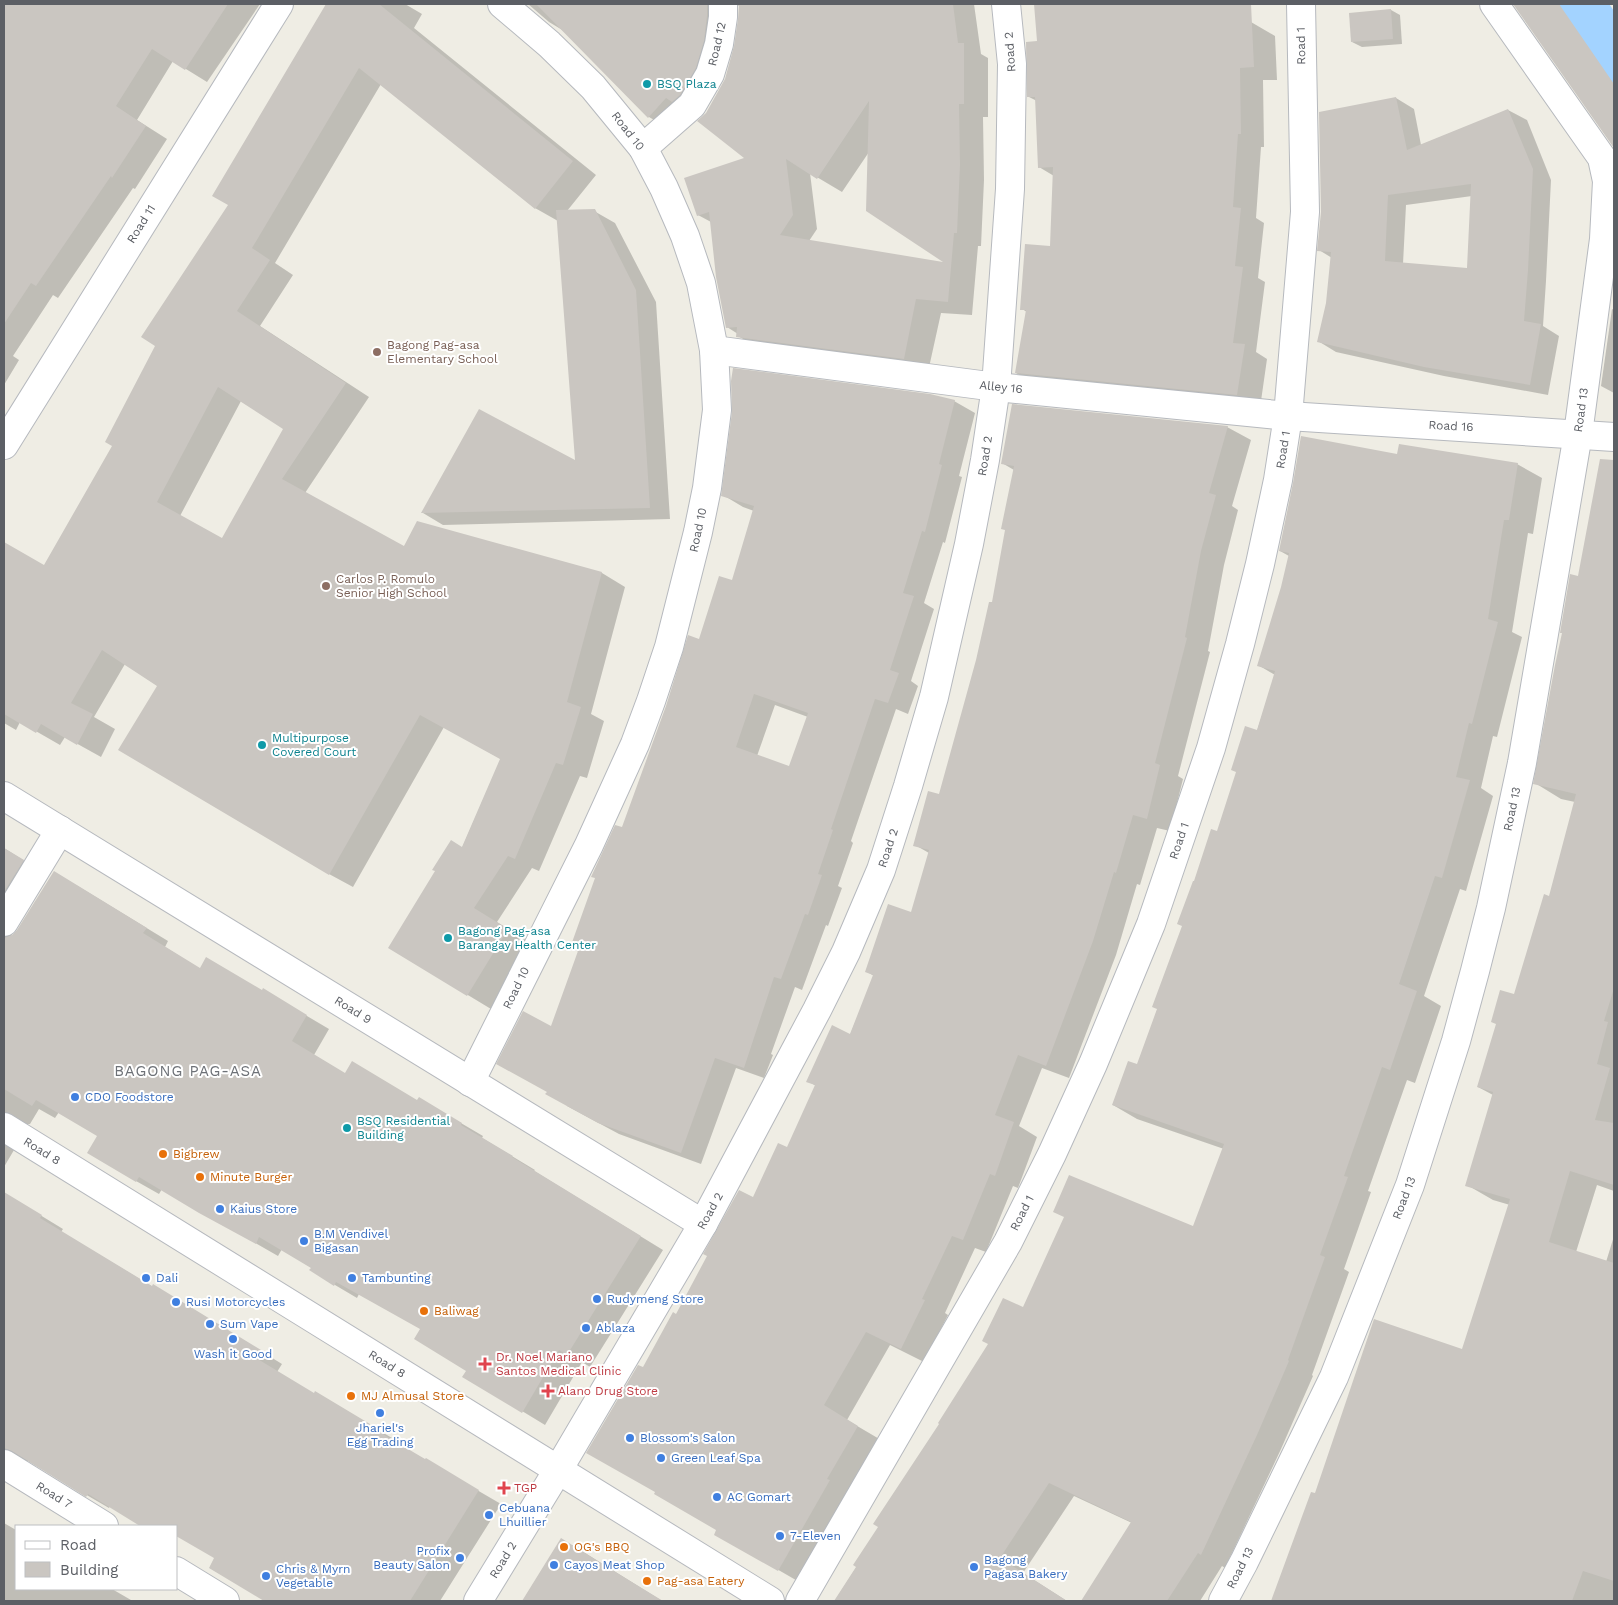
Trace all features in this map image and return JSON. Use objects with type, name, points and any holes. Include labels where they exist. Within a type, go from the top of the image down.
[{"type":"street","name":"Road 11","points":[[4,445],[279,4]]},
{"type":"street","name":"Road 10","points":[[470,1082],[590,845],[635,744],[669,647],[688,576],[707,488],[717,410],[714,350],[701,283],[686,236],[644,148],[593,87],[549,44],[502,4]]},
{"type":"street","name":"Road 12","points":[[644,148],[692,105],[710,74],[719,44],[724,17],[723,4]]},
{"type":"street","name":"Road 2","points":[[478,1601],[558,1470],[703,1224],[817,1010],[846,952],[881,870],[934,697],[969,544],[985,460],[996,387],[1010,189],[1012,64],[1006,4]]},
{"type":"street","name":"Road 1","points":[[800,1601],[1008,1242],[1052,1154],[1097,1056],[1151,924],[1211,748],[1260,564],[1278,480],[1288,416],[1305,212],[1300,4]]},
{"type":"street","name":"Road 13","points":[[1223,1601],[1244,1562],[1334,1377],[1410,1185],[1456,1041],[1492,908],[1522,763],[1578,434],[1604,239],[1606,196],[1602,158],[1494,4]]},
{"type":"street","name":"Alley 16","points":[[714,350],[996,387],[1288,416]]},
{"type":"street","name":"Road 16","points":[[1288,416],[1614,437]]},
{"type":"street","name":"Road 9","points":[[4,796],[703,1224]]},
{"type":"street","points":[[4,922],[60,830]]},
{"type":"street","name":"Road 8","points":[[4,1127],[770,1601]]},
{"type":"street","name":"Road 7","points":[[4,1464],[102,1525]]},
{"type":"street","points":[[178,1572],[225,1601]]},
{"type":"building","points":[[4,4],[228,4],[185,70],[152,49],[116,106],[146,126],[36,286],[31,283],[4,324]]},
{"type":"building","points":[[326,4],[379,4],[573,161],[535,209],[359,68],[252,248],[270,260],[237,311],[346,383],[282,479],[404,546],[417,521],[602,572],[567,702],[581,707],[563,765],[556,763],[515,859],[508,856],[474,908],[508,929],[467,996],[388,948],[435,871],[432,870],[451,840],[462,847],[500,759],[420,715],[329,875],[118,750],[157,686],[102,650],[71,703],[93,714],[77,745],[41,724],[36,733],[4,714],[4,542],[44,565],[112,446],[105,442],[155,346],[141,337],[228,205],[212,196]],"holes":[[[218,387],[283,429],[222,538],[157,502]]]},
{"type":"building","name":"BSQ Plaza","points":[[536,4],[707,4],[704,41],[696,68],[680,95],[672,102],[666,98],[648,118]]},
{"type":"building","points":[[739,4],[953,4],[958,43],[964,43],[964,104],[959,104],[960,165],[957,233],[954,233],[948,302],[916,299],[904,359],[736,337],[737,327],[726,328],[716,277],[709,212],[697,216],[684,178],[744,158],[697,121],[706,113],[725,79],[734,46]],"holes":[[[869,101],[866,211],[943,262],[780,235],[793,215],[786,159],[817,179]]]},
{"type":"building","points":[[1034,4],[1251,4],[1254,67],[1240,68],[1241,134],[1238,134],[1233,207],[1241,208],[1235,266],[1243,267],[1233,343],[1245,344],[1237,395],[1015,373],[1026,310],[1020,310],[1025,244],[1050,246],[1053,167],[1038,168],[1035,97],[1027,97],[1026,42],[1037,41]]},
{"type":"building","points":[[1513,4],[1559,4],[1614,84],[1614,148]]},
{"type":"building","points":[[1391,9],[1393,39],[1351,42],[1349,13]]},
{"type":"building","points":[[1396,97],[1407,150],[1508,109],[1533,169],[1524,321],[1541,324],[1530,385],[1424,367],[1317,342],[1326,303],[1331,252],[1317,251],[1321,212],[1319,112]],"holes":[[[1471,184],[1467,268],[1385,261],[1388,195]]]},
{"type":"building","points":[[595,209],[636,290],[650,508],[421,513],[479,409],[575,460],[556,210]]},
{"type":"building","points":[[733,368],[930,394],[955,400],[939,464],[942,465],[925,532],[922,531],[903,593],[914,596],[890,670],[899,673],[888,703],[875,699],[831,829],[833,830],[818,874],[822,875],[808,915],[805,914],[781,979],[774,977],[744,1068],[715,1058],[681,1153],[598,1123],[496,1064],[523,1011],[551,1026],[578,951],[570,948],[595,878],[591,877],[615,825],[622,827],[666,706],[688,635],[699,639],[719,576],[732,580],[754,506],[721,496],[732,412],[731,381]],"holes":[[[754,694],[808,713],[789,766],[736,747]]]},
{"type":"building","points":[[1012,404],[1228,426],[1209,493],[1216,495],[1201,551],[1185,637],[1187,638],[1155,763],[1160,765],[1147,819],[1133,815],[1093,941],[1046,1066],[1018,1055],[995,1115],[1014,1122],[995,1176],[990,1174],[963,1240],[952,1236],[922,1299],[925,1300],[901,1349],[866,1332],[824,1405],[858,1426],[827,1479],[830,1480],[778,1571],[714,1535],[716,1530],[654,1494],[655,1492],[586,1453],[638,1365],[643,1367],[673,1312],[676,1314],[707,1256],[703,1254],[739,1190],[753,1197],[778,1143],[787,1147],[815,1085],[806,1082],[832,1025],[850,1034],[873,975],[865,972],[888,904],[911,912],[929,850],[913,846],[928,791],[939,794],[976,660],[989,602],[992,602],[1005,530],[1001,529],[1014,466],[1001,464]]},
{"type":"building","points":[[1301,436],[1397,454],[1399,444],[1518,463],[1509,520],[1504,520],[1488,619],[1498,622],[1472,724],[1469,723],[1456,777],[1470,780],[1442,878],[1435,876],[1399,984],[1417,991],[1390,1070],[1382,1067],[1344,1176],[1348,1177],[1320,1255],[1325,1257],[1289,1361],[1201,1555],[1198,1553],[1167,1601],[1081,1601],[1131,1522],[1049,1483],[1000,1558],[1067,1601],[834,1601],[856,1567],[853,1565],[878,1527],[873,1524],[939,1424],[988,1344],[982,1341],[1003,1298],[1023,1307],[1064,1217],[1053,1212],[1069,1175],[1193,1226],[1224,1144],[1112,1105],[1128,1061],[1137,1064],[1157,1009],[1152,1007],[1182,926],[1177,924],[1194,881],[1211,829],[1217,831],[1236,772],[1231,770],[1245,726],[1257,730],[1275,671],[1257,666],[1281,587],[1289,553],[1279,551]]},
{"type":"building","points":[[1600,459],[1614,460],[1614,988],[1604,1021],[1608,1022],[1597,1064],[1610,1068],[1595,1120],[1614,1123],[1614,1185],[1570,1171],[1549,1242],[1614,1263],[1614,1581],[1583,1571],[1572,1601],[1271,1601],[1311,1492],[1315,1493],[1374,1319],[1462,1349],[1510,1199],[1465,1186],[1493,1092],[1477,1087],[1496,1024],[1491,1022],[1500,990],[1514,994],[1544,894],[1549,896],[1576,794],[1533,784],[1562,633],[1560,633],[1570,574],[1578,576]]},
{"type":"building","points":[[4,848],[24,860],[4,892]]},
{"type":"building","points":[[54,871],[147,928],[143,933],[200,968],[206,957],[262,990],[263,988],[307,1015],[292,1041],[345,1073],[352,1061],[417,1100],[419,1097],[512,1157],[641,1236],[567,1355],[559,1350],[522,1413],[462,1377],[466,1371],[414,1339],[420,1329],[336,1282],[334,1286],[309,1270],[311,1268],[259,1237],[256,1244],[139,1177],[136,1182],[87,1153],[97,1136],[36,1100],[32,1106],[4,1089],[4,938],[12,935],[17,930]]},
{"type":"building","points":[[4,1192],[42,1215],[40,1218],[261,1350],[256,1358],[314,1393],[315,1391],[370,1424],[369,1426],[479,1490],[410,1601],[264,1601],[209,1568],[214,1558],[178,1537],[178,1525],[138,1525],[88,1494],[86,1497],[12,1451],[4,1448]]},
{"type":"building","points":[[561,1538],[604,1565],[663,1601],[522,1601]]},
{"type":"waterway","points":[[1570,4],[1614,69]]},
{"type":"place","name":"BSQ Plaza","points":[[647,84]]},
{"type":"place","name":"Bagong Pag-asa Elementary School","points":[[377,352]]},
{"type":"place","name":"Carlos P. Romulo Senior High School","points":[[326,586]]},
{"type":"place","name":"Multipurpose Covered Court","points":[[262,745]]},
{"type":"place","name":"Bagong Pag-asa Barangay Health Center","points":[[448,938]]},
{"type":"place","name":"CDO Foodstore","points":[[75,1097]]},
{"type":"place","name":"BSQ Residential Building","points":[[347,1128]]},
{"type":"place","name":"Bigbrew","points":[[163,1154]]},
{"type":"place","name":"Minute Burger","points":[[200,1177]]},
{"type":"place","name":"Kaius Store","points":[[220,1209]]},
{"type":"place","name":"B.M Vendivel Bigasan","points":[[304,1241]]},
{"type":"place","name":"Dali","points":[[146,1278]]},
{"type":"place","name":"Tambunting","points":[[352,1278]]},
{"type":"place","name":"Rudymeng Store","points":[[597,1299]]},
{"type":"place","name":"Rusi Motorcycles","points":[[176,1302]]},
{"type":"place","name":"Baliwag","points":[[424,1311]]},
{"type":"place","name":"Sum Vape","points":[[210,1324]]},
{"type":"place","name":"Ablaza","points":[[586,1328]]},
{"type":"place","name":"Wash it Good","points":[[233,1339]]},
{"type":"place","name":"Dr. Noel Mariano Santos Medical Clinic","points":[[485,1364]]},
{"type":"place","name":"Alano Drug Store","points":[[548,1391]]},
{"type":"place","name":"MJ Almusal Store","points":[[351,1396]]},
{"type":"place","name":"Jhariel's Egg Trading","points":[[380,1413]]},
{"type":"place","name":"Blossom's Salon","points":[[630,1438]]},
{"type":"place","name":"Green Leaf Spa","points":[[661,1458]]},
{"type":"place","name":"TGP","points":[[504,1488]]},
{"type":"place","name":"AC Gomart","points":[[717,1497]]},
{"type":"place","name":"Cebuana Lhuillier","points":[[489,1515]]},
{"type":"place","name":"7-Eleven","points":[[780,1536]]},
{"type":"place","name":"OG's BBQ","points":[[564,1547]]},
{"type":"place","name":"Profix Beauty Salon","points":[[460,1558]]},
{"type":"place","name":"Cayos Meat Shop","points":[[554,1565]]},
{"type":"place","name":"Bagong Pagasa Bakery","points":[[974,1567]]},
{"type":"place","name":"Chris & Myrn Vegetable","points":[[266,1576]]},
{"type":"place","name":"Pag-asa Eatery","points":[[647,1581]]},
{"type":"district","name":"BAGONG PAG-ASA","points":[[188,1071]]}]
